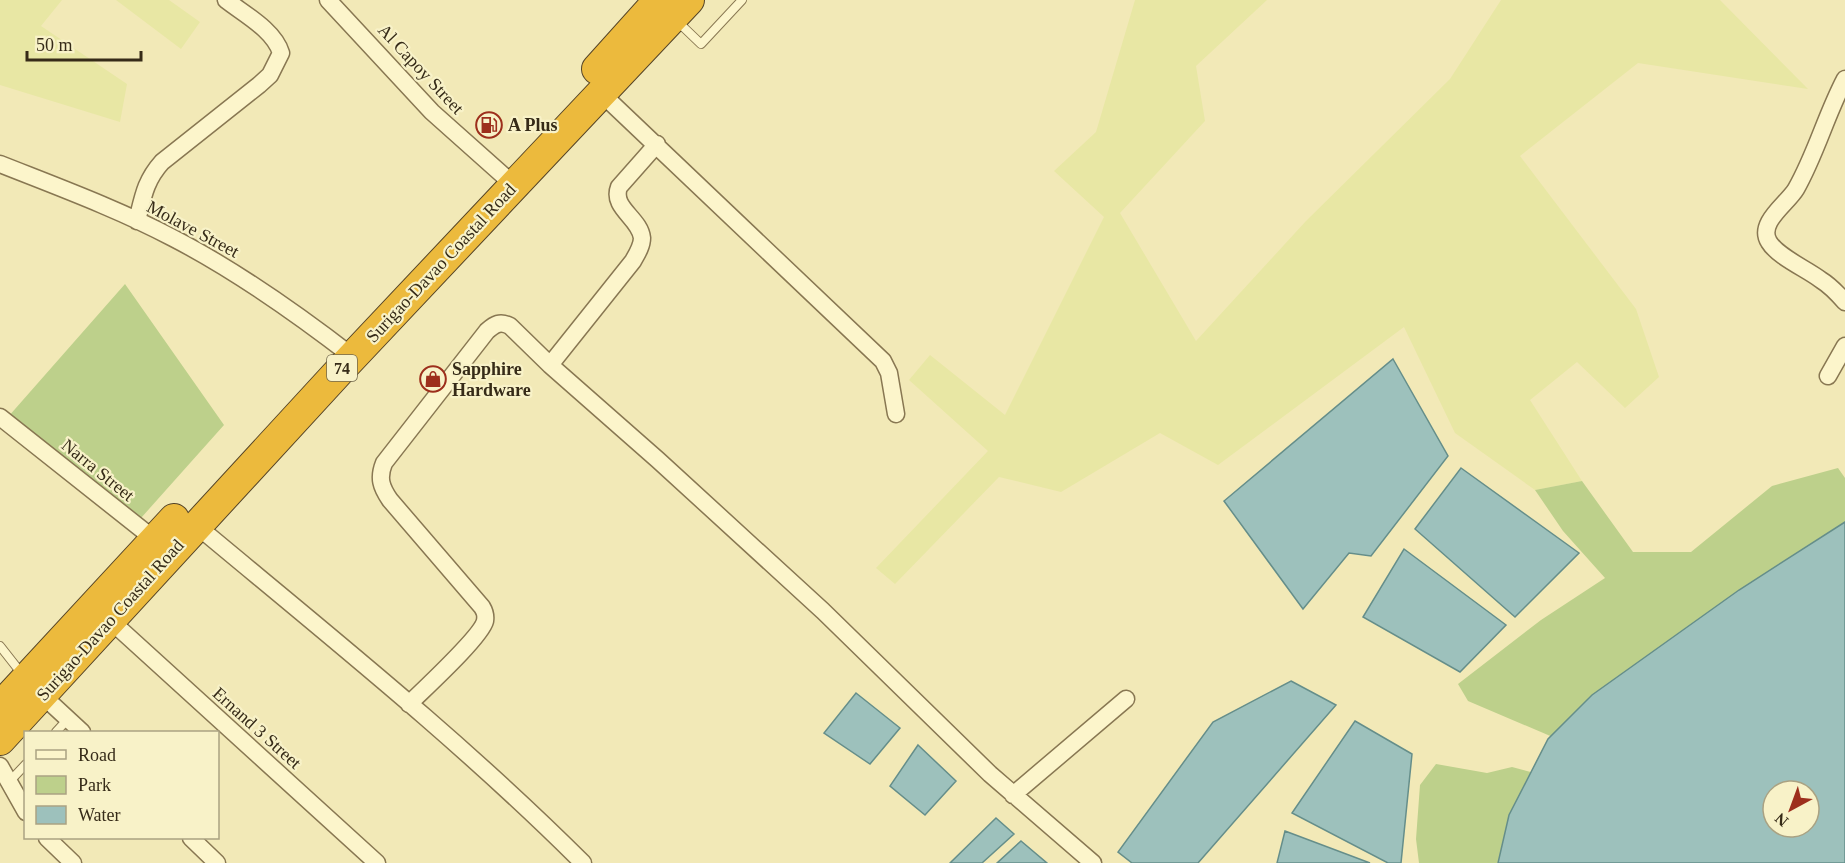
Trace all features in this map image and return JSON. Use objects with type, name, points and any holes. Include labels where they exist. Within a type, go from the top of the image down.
[{"type":"highway","name":"Surigao-Davao Coastal Road","points":[[0,740],[34,687],[346,351],[674,6]]},
{"type":"highway","name":"Surigao-Davao Coastal Road","points":[[507,180],[602,94],[674,6]]},
{"type":"highway","name":"Surigao-Davao Coastal Road","points":[[0,707],[34,687],[111,621],[163,547],[196,525],[346,351]]},
{"type":"street","points":[[136,221],[146,184],[153,172],[162,162],[270,75],[281,53],[278,44],[268,33],[226,0]]},
{"type":"street","name":"Al Capoy Street","points":[[328,0],[432,112],[507,180]]},
{"type":"street","points":[[1845,80],[1807,171],[1793,194],[1767,224],[1766,233],[1767,241],[1774,249],[1823,280],[1845,302]]},
{"type":"street","points":[[602,94],[883,361],[889,373],[896,414]]},
{"type":"street","points":[[550,365],[633,261],[640,249],[642,237],[636,223],[617,200],[616,194],[619,187],[657,144]]},
{"type":"street","name":"Molave Street","points":[[0,164],[98,203],[208,257],[282,303],[346,351]]},
{"type":"street","points":[[409,704],[473,639],[485,623],[486,615],[405,519],[384,490],[380,481],[384,463],[487,331],[497,323],[510,326],[550,365],[823,611],[1013,795],[1093,863]]},
{"type":"street","points":[[1828,376],[1845,346]]},
{"type":"street","name":"Narra Street","points":[[0,417],[163,547]]},
{"type":"street","points":[[196,525],[409,704],[517,799],[583,863]]},
{"type":"street","name":"Ernand 3 Street","points":[[111,621],[377,863]]},
{"type":"street","points":[[34,687],[81,731]]},
{"type":"street","points":[[1013,795],[1126,699]]},
{"type":"street","points":[[0,766],[24,808]]},
{"type":"street","points":[[49,839],[73,863]]},
{"type":"street","points":[[193,839],[217,863]]},
{"type":"lane","points":[[674,6],[701,44],[742,0]]},
{"type":"lane","points":[[0,646],[34,687]]},
{"type":"lane","points":[[57,731],[68,719]]},
{"type":"lane","points":[[9,782],[24,766]]},
{"type":"shaded area","points":[[0,0],[62,0],[41,26],[127,84],[120,122],[0,85]]},
{"type":"shaded area","points":[[116,0],[169,0],[200,22],[181,49]]},
{"type":"shaded area","points":[[1135,0],[1267,0],[1196,66],[1205,121],[1120,213],[1196,341],[1306,221],[1450,79],[1501,0],[1720,0],[1808,89],[1638,63],[1520,156],[1636,309],[1659,377],[1625,408],[1577,362],[1530,400],[1582,481],[1535,490],[1455,433],[1404,327],[1218,465],[1160,433],[1061,492],[999,477],[895,584],[876,568],[988,451],[909,380],[930,355],[1005,415],[1104,217],[1054,171],[1096,132]]},
{"type":"green space","points":[[125,284],[224,425],[141,518],[8,417]]},
{"type":"green space","points":[[1838,468],[1845,478],[1845,616],[1569,744],[1468,701],[1458,684],[1541,620],[1605,578],[1563,531],[1535,490],[1582,481],[1633,552],[1691,552],[1772,486]]},
{"type":"green space","points":[[1436,764],[1487,773],[1512,767],[1588,787],[1661,863],[1419,863],[1416,839],[1420,785]]},
{"type":"water","points":[[1393,359],[1448,456],[1371,556],[1349,553],[1303,609],[1224,501]]},
{"type":"water","points":[[1461,468],[1579,553],[1515,617],[1415,529]]},
{"type":"water","points":[[1845,522],[1845,863],[1498,863],[1509,815],[1548,739],[1592,695],[1739,590]]},
{"type":"water","points":[[1404,549],[1506,625],[1460,672],[1363,617]]},
{"type":"water","points":[[1291,681],[1336,705],[1198,863],[1132,863],[1118,852],[1213,722]]},
{"type":"water","points":[[856,693],[900,728],[870,764],[824,733]]},
{"type":"water","points":[[1355,721],[1412,754],[1401,863],[1388,863],[1292,813]]},
{"type":"water","points":[[918,745],[956,781],[925,815],[890,786]]},
{"type":"water","points":[[996,818],[1014,834],[982,863],[950,863]]},
{"type":"water","points":[[1285,831],[1370,863],[1277,863]]},
{"type":"water","points":[[1021,841],[1047,863],[997,863]]},
{"type":"place","name":"A Plus","points":[[489,125]]},
{"type":"place","name":"Sapphire Hardware","points":[[433,379]]}]
